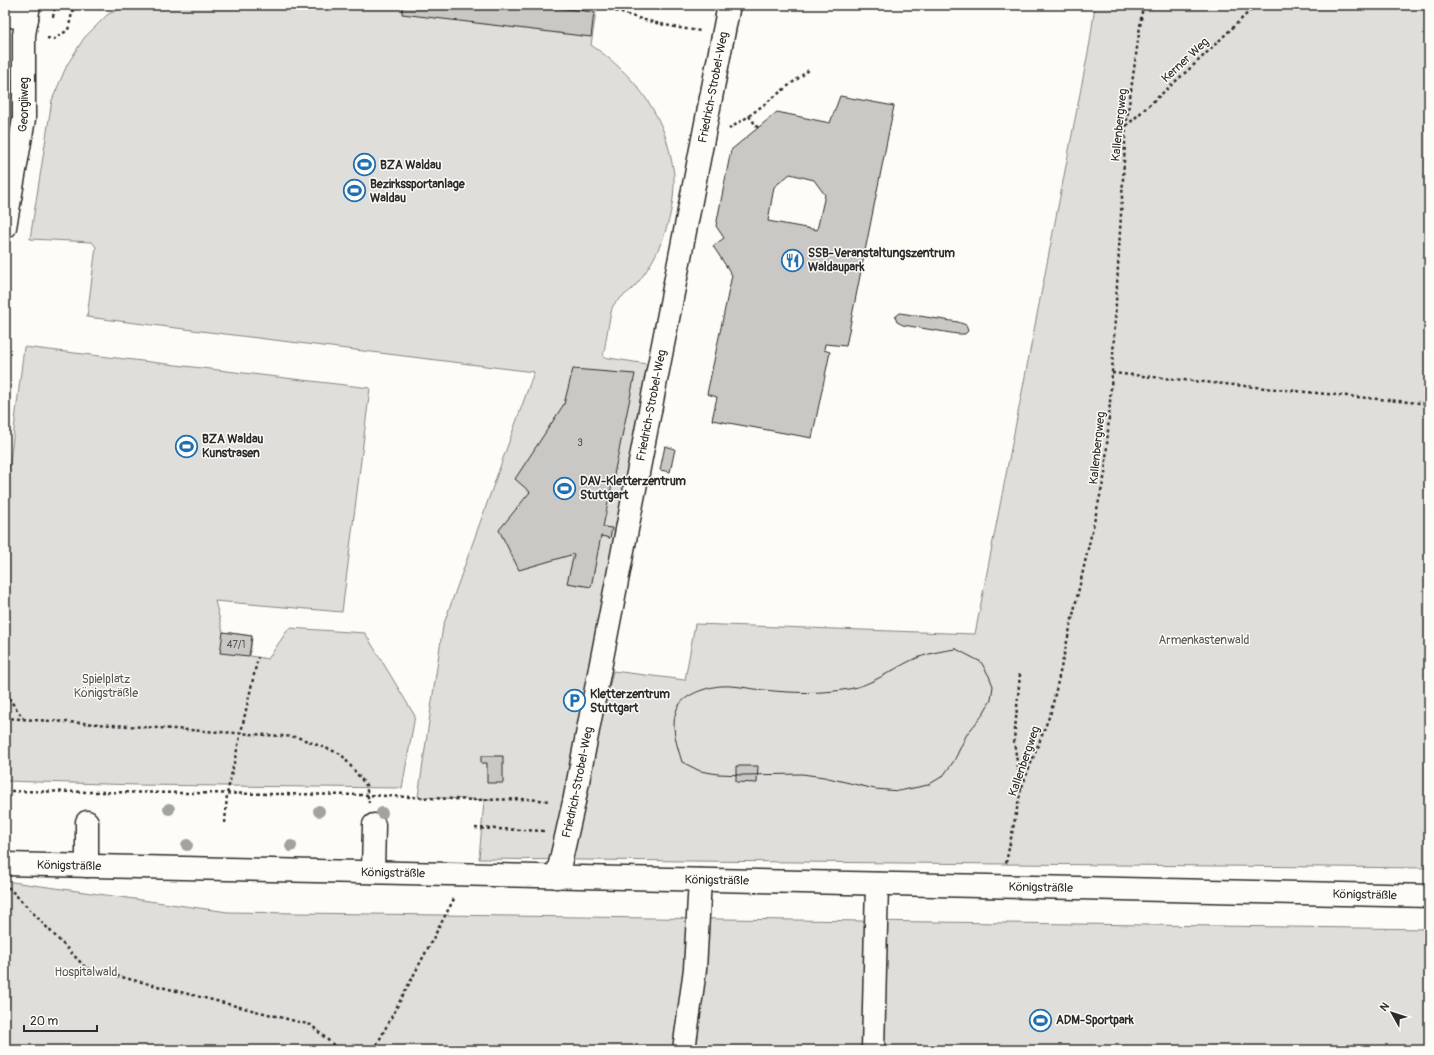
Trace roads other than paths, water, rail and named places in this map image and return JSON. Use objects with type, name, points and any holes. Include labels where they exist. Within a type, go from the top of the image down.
[{"type":"street","name":"Friedrich-Strobel-Weg","points":[[557,877],[574,802],[729,5]]},
{"type":"street","points":[[5,15],[28,12]]},
{"type":"street","name":"Georgiiweg","points":[[5,227],[24,119],[24,35],[28,12]]},
{"type":"street","points":[[87,822],[87,866]]},
{"type":"street","points":[[373,872],[374,825]]},
{"type":"street","name":"Königsträßle","points":[[5,864],[1429,896]]},
{"type":"street","points":[[684,1050],[694,968],[700,880]]},
{"type":"street","points":[[873,1050],[877,884]]},
{"type":"tram line","points":[[956,649],[981,662],[993,686],[991,700],[981,717],[967,734],[954,761],[943,776],[928,785],[899,791],[875,789],[824,777],[802,774],[718,774],[700,771],[682,762],[675,736],[675,715],[680,704],[696,692],[721,686],[795,692],[828,692],[849,689],[874,681],[917,658],[933,653],[956,649]]},
{"type":"place","name":"BZA Waldau","points":[[364,165]]},
{"type":"place","name":"Bezirkssportanlage Waldau","points":[[355,191]]},
{"type":"place","name":"SSB-Veranstaltungszentrum Waldaupark","points":[[793,260]]},
{"type":"place","name":"BZA Waldau Kunstrasen","points":[[187,446]]},
{"type":"place","name":"DAV-Kletterzentrum Stuttgart","points":[[564,488]]},
{"type":"place","name":"Kletterzentrum Stuttgart","points":[[575,701]]},
{"type":"place","name":"ADM-Sportpark","points":[[1041,1020]]},
{"type":"park label","name":"Armenkastenwald","points":[[1204,640]]},
{"type":"park label","name":"Spielplatz Königsträßle","points":[[106,686]]},
{"type":"park label","name":"Hospitalwald","points":[[86,972]]}]
